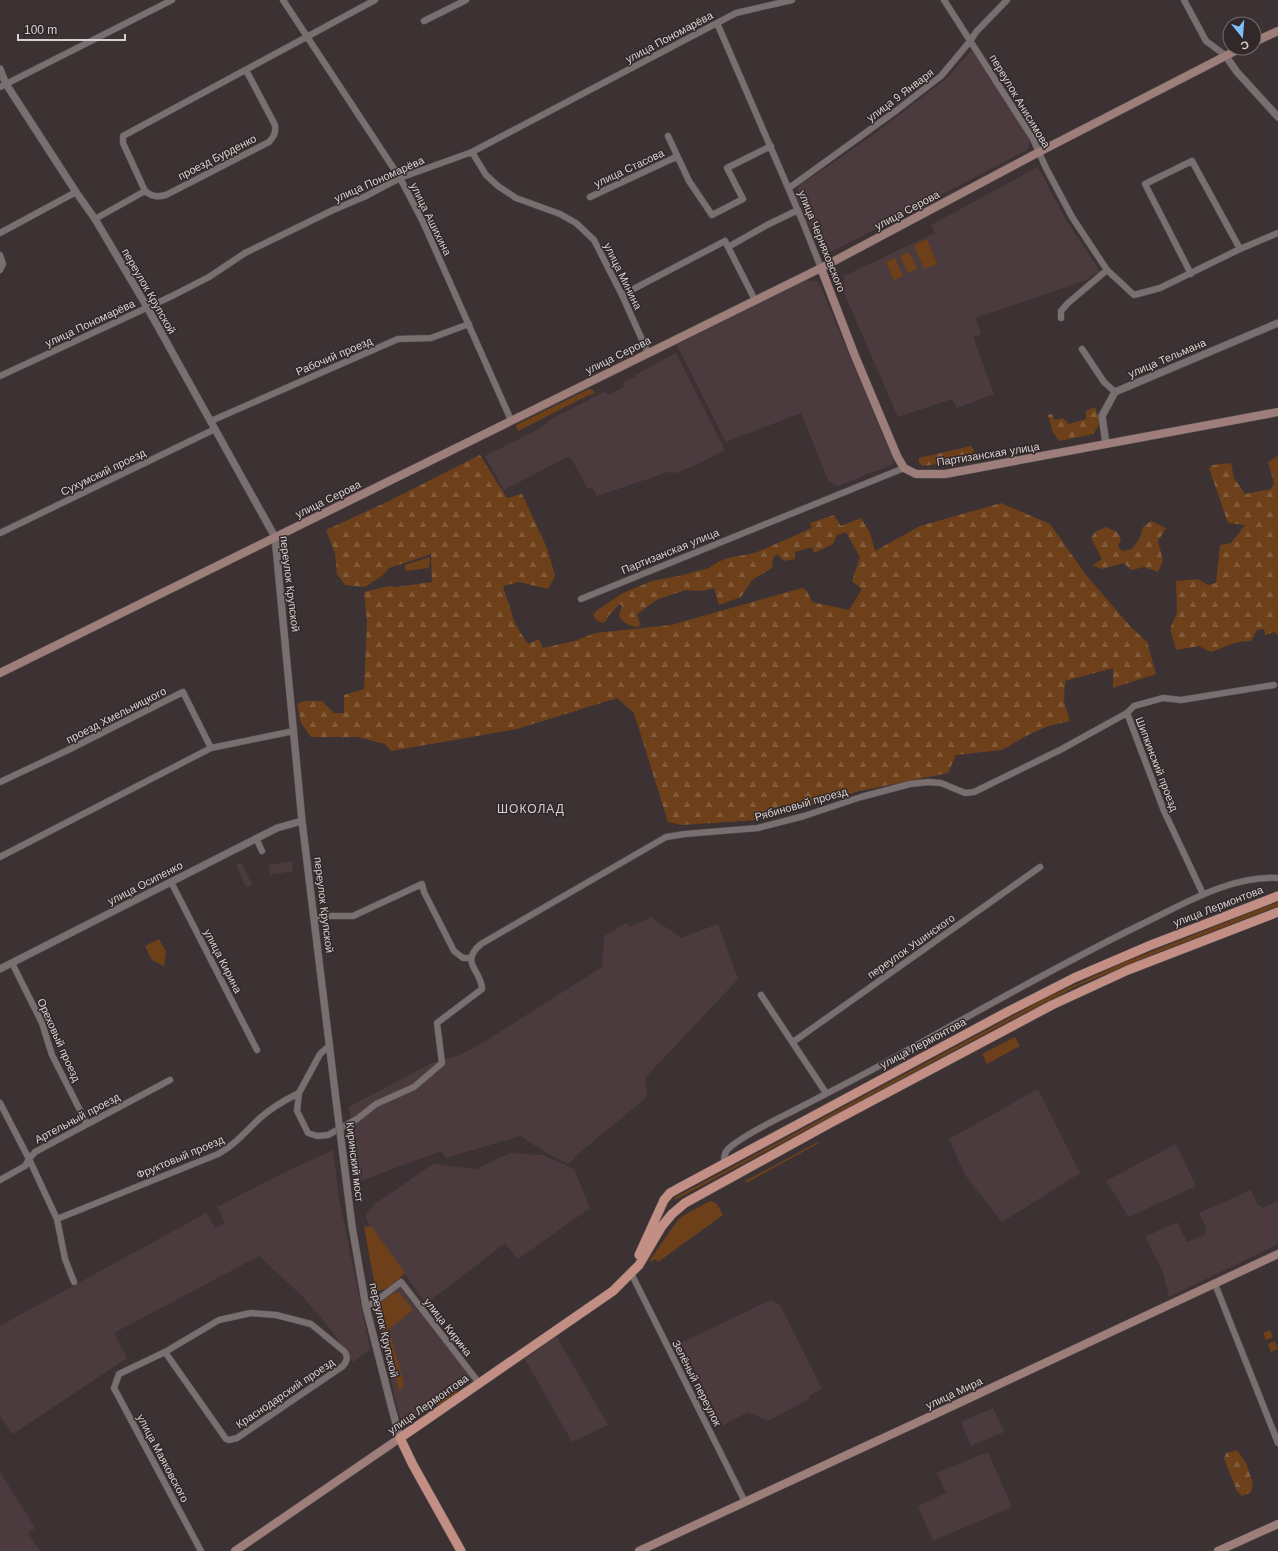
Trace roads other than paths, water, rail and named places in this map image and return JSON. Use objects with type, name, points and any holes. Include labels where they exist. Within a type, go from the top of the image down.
[{"type":"main road","points":[[1262,38],[1278,31]]},
{"type":"main road","name":"улица Серова","points":[[0,674],[511,420],[822,268],[1223,56]]},
{"type":"main road","name":"улица Черняховского","points":[[822,268],[863,374],[904,468]]},
{"type":"main road","name":"Партизанская улица","points":[[904,468],[916,474],[945,474],[1278,412]]},
{"type":"main road","name":"улица Лермонтова","points":[[631,1273],[664,1200],[670,1193],[1009,1011],[1074,978],[1151,945],[1278,896]]},
{"type":"main road","name":"улица Лермонтова","points":[[235,1551],[606,1296],[639,1265],[662,1226],[672,1214],[685,1203],[832,1122],[1059,1002],[1128,970],[1278,912]]},
{"type":"main road","points":[[679,1188],[670,1198],[671,1201],[675,1204],[685,1203]]},
{"type":"main road","name":"улица Мира","points":[[639,1551],[1278,1254]]},
{"type":"main road","points":[[400,1438],[413,1465],[461,1551]]},
{"type":"main road","points":[[1218,1551],[1278,1524]]},
{"type":"street","points":[[3,86],[172,0]]},
{"type":"street","name":"улица Ашихина","points":[[283,0],[400,178],[424,222],[511,420]]},
{"type":"street","points":[[95,219],[145,191],[123,143],[123,136],[375,0]]},
{"type":"street","points":[[424,21],[466,0]]},
{"type":"street","name":"улица Пономарёва","points":[[0,376],[209,277],[256,248],[331,211],[366,196],[400,178],[472,152],[736,13],[792,0]]},
{"type":"street","name":"переулок Анисимова","points":[[944,0],[1030,132],[1072,217],[1107,270],[1134,295],[1160,288],[1191,274]]},
{"type":"street","name":"улица 9 Января","points":[[789,188],[897,110],[941,76],[976,32],[1007,0]]},
{"type":"street","points":[[1184,0],[1206,41],[1222,53]]},
{"type":"street","name":"улица Черняховского","points":[[716,23],[771,146],[822,268]]},
{"type":"street","points":[[1226,56],[1237,72],[1278,117]]},
{"type":"street","name":"переулок Крупской","points":[[0,70],[3,86],[95,219],[211,421],[275,537],[302,821],[336,1100]]},
{"type":"street","name":"проезд Бурденко","points":[[145,191],[150,195],[158,197],[166,195],[269,142],[274,137],[275,125],[246,70]]},
{"type":"street","name":"улица Стасова","points":[[668,136],[676,157],[689,181],[712,215],[743,199],[727,168],[771,146]]},
{"type":"street","name":"улица Минина","points":[[472,152],[486,175],[498,186],[516,198],[560,214],[576,223],[594,240],[622,295],[648,353]]},
{"type":"street","name":"улица Стасова","points":[[590,197],[676,157]]},
{"type":"street","points":[[1240,249],[1192,161],[1145,184],[1191,274],[1240,249],[1278,234]]},
{"type":"street","points":[[0,233],[76,192]]},
{"type":"street","points":[[728,247],[767,225],[798,210]]},
{"type":"street","points":[[622,295],[725,241],[756,300]]},
{"type":"street","points":[[0,254],[3,264],[0,270]]},
{"type":"street","points":[[1061,318],[1061,311],[1068,303],[1107,270]]},
{"type":"street","name":"улица Тельмана","points":[[1115,392],[1278,323]]},
{"type":"street","name":"Рабочий проезд","points":[[211,421],[398,339],[431,338],[469,324]]},
{"type":"street","points":[[1082,349],[1104,382],[1115,392],[1102,416],[1106,444]]},
{"type":"street","name":"Сухумский проезд","points":[[0,533],[215,429]]},
{"type":"street","name":"Партизанская улица","points":[[581,599],[904,468]]},
{"type":"street","name":"Шипкинский проезд","points":[[1203,894],[1164,811],[1127,713],[1134,706],[1163,698],[1181,700],[1274,685]]},
{"type":"street","name":"проезд Хмельницкого","points":[[0,782],[66,752],[183,692],[211,748]]},
{"type":"street","name":"Рябиновый проезд","points":[[470,958],[473,951],[481,944],[666,836],[758,828],[804,816],[861,797],[910,784],[929,782],[941,783],[965,793],[974,792],[1060,750],[1127,713]]},
{"type":"street","points":[[0,857],[211,748],[294,731]]},
{"type":"street","name":"улица Осипенко","points":[[0,969],[276,828],[302,821]]},
{"type":"street","points":[[256,838],[262,851]]},
{"type":"street","name":"переулок Ушинского","points":[[793,1042],[1040,867]]},
{"type":"street","points":[[724,1164],[726,1150],[764,1126],[876,1068],[1089,950],[1203,894],[1250,880],[1278,878]]},
{"type":"street","name":"улица Кирина","points":[[171,882],[257,1050]]},
{"type":"street","points":[[314,918],[326,916],[354,916],[422,884],[424,892],[454,951],[463,958],[470,958],[482,984],[482,989],[437,1023],[442,1063],[414,1087],[376,1104],[357,1119],[328,1135],[317,1136],[308,1133],[297,1111],[299,1093],[320,1054],[330,1045]]},
{"type":"street","name":"Ореховый проезд","points":[[12,963],[42,1023],[52,1055],[87,1124]]},
{"type":"street","points":[[761,995],[826,1094]]},
{"type":"street","name":"Артельный проезд","points":[[0,1180],[25,1166],[35,1152],[170,1080]]},
{"type":"street","name":"Фруктовый проезд","points":[[57,1219],[218,1154],[230,1147],[261,1116],[281,1102],[299,1093]]},
{"type":"street","name":"Киринский мост","points":[[336,1100],[352,1226]]},
{"type":"street","points":[[0,1103],[29,1159],[57,1219],[65,1259],[74,1282]]},
{"type":"street","name":"переулок Крупской","points":[[352,1226],[366,1307],[400,1438]]},
{"type":"street","name":"Зелёный переулок","points":[[631,1273],[745,1502]]},
{"type":"street","name":"улица Кирина","points":[[366,1307],[401,1282],[479,1383]]},
{"type":"street","points":[[1215,1284],[1278,1443]]},
{"type":"street","name":"Краснодарский проезд","points":[[119,1374],[165,1352],[219,1320],[251,1313],[276,1315],[312,1324],[345,1352],[347,1357],[343,1366],[237,1438],[229,1440],[218,1427],[165,1352]]},
{"type":"street","name":"улица Маяковского","points":[[119,1374],[114,1388],[200,1551]]},
{"type":"district","name":"ШОКОЛАД","points":[[531,809]]}]
